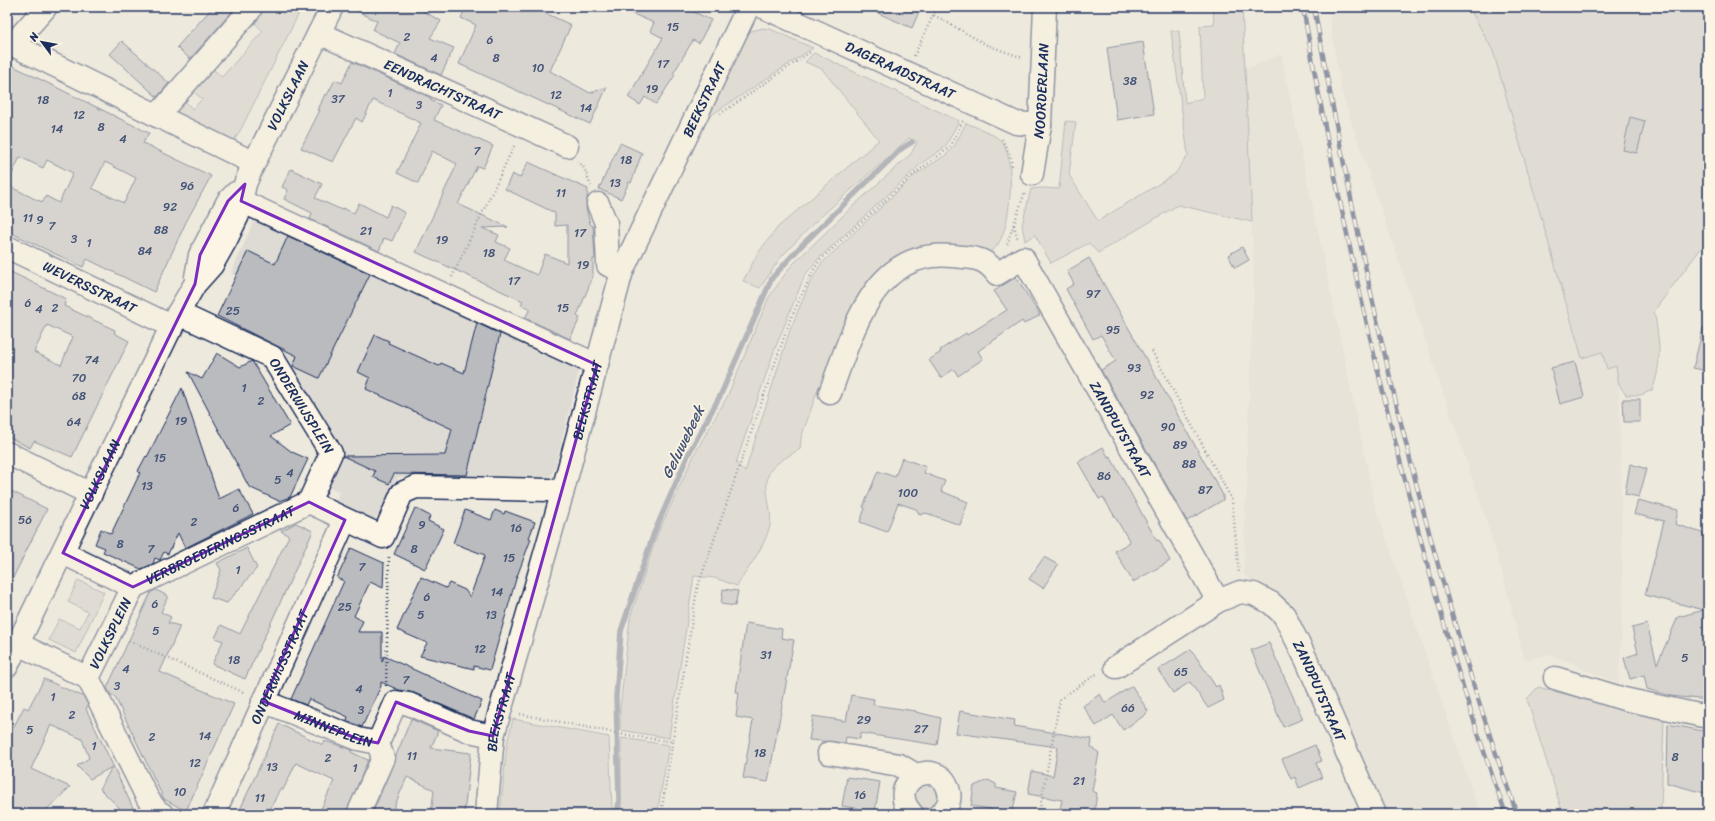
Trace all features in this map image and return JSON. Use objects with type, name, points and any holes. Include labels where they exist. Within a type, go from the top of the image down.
[{"type":"street","points":[[46,7],[10,43],[254,163]]},
{"type":"street","name":"VOLKSLAAN","points":[[7,666],[64,553],[91,494],[176,320],[195,284],[212,265],[226,240],[238,215],[243,192],[254,163],[332,7]]},
{"type":"street","name":"BEEKSTRAAT","points":[[486,814],[493,736],[562,494],[622,271],[748,7]]},
{"type":"street","name":"DAGERAADSTRAAT","points":[[763,7],[1016,123],[1040,125]]},
{"type":"street","name":"NOORDERLAAN","points":[[1032,174],[1040,125],[1044,60],[1045,7]]},
{"type":"street","points":[[157,116],[250,10]]},
{"type":"street","name":"EENDRACHTSTRAAT","points":[[319,32],[567,146]]},
{"type":"street","points":[[243,192],[444,294],[597,365]]},
{"type":"street","points":[[598,204],[606,224],[608,265],[622,271]]},
{"type":"street","name":"WEVERSSTRAAT","points":[[7,247],[176,320]]},
{"type":"street","name":"ZANDPUTSTRAAT","points":[[830,393],[859,316],[868,300],[883,280],[905,263],[925,256],[942,255],[974,258],[989,263],[997,274],[1023,258],[1218,601]]},
{"type":"street","name":"ONDERWIJSPLEIN","points":[[176,320],[272,357],[331,453],[309,502]]},
{"type":"street","points":[[7,453],[91,494]]},
{"type":"street","points":[[309,502],[383,537],[402,493],[416,487],[549,490],[562,494]]},
{"type":"street","name":"VERBROEDERINGSSTRAAT","points":[[133,587],[309,502]]},
{"type":"street","name":"ONDERWIJSSTRAAT","points":[[214,814],[345,520]]},
{"type":"street","name":"VOLKSPLEIN","points":[[18,644],[88,678],[133,587],[64,553]]},
{"type":"street","points":[[1116,667],[1218,601],[1240,592]]},
{"type":"street","name":"ZANDPUTSTRAAT","points":[[1240,592],[1254,594],[1265,600],[1284,615],[1307,661],[1374,814]]},
{"type":"street","points":[[88,678],[148,799],[157,811],[162,814]]},
{"type":"street","points":[[1555,678],[1624,699],[1708,717]]},
{"type":"street","name":"MINNEPLEIN","points":[[264,701],[358,739],[378,743],[396,702]]},
{"type":"street","points":[[396,702],[409,704],[469,731],[493,736]]},
{"type":"street","points":[[358,814],[383,758],[378,743]]},
{"type":"street","points":[[829,753],[899,765],[916,775]]},
{"type":"street","points":[[912,814],[906,806],[903,798],[907,784],[916,775],[925,772],[934,774],[942,779],[948,786],[950,795],[948,804],[940,814]]},
{"type":"path","points":[[906,73],[937,7]]},
{"type":"path","points":[[934,15],[987,45],[1023,58],[1044,60]]},
{"type":"path","points":[[697,116],[708,122],[812,50],[820,54]]},
{"type":"path","points":[[661,814],[674,742],[697,590],[719,529],[772,367],[790,320],[812,271],[820,260],[915,173],[949,148],[965,117]]},
{"type":"path","points":[[444,294],[524,127]]},
{"type":"path","points":[[996,134],[1003,139],[1010,155],[1012,172],[1032,174],[1013,225]]},
{"type":"path","points":[[567,146],[584,168],[598,204]]},
{"type":"path","points":[[1152,351],[1232,500],[1240,592]]},
{"type":"path","points":[[383,537],[389,551],[386,682],[387,694],[396,702]]},
{"type":"path","points":[[110,632],[264,701]]},
{"type":"path","points":[[1039,814],[1060,699],[1110,665],[1116,667]]},
{"type":"path","points":[[500,710],[626,735],[674,742]]},
{"type":"highlighted area","points":[[245,184],[241,201],[597,365],[493,736],[469,731],[396,702],[378,743],[358,739],[263,701],[345,520],[309,502],[133,587],[63,553],[195,284],[200,255],[228,201]]},
{"type":"shaded area","points":[[267,7],[302,7],[240,131],[235,139],[227,141],[181,115],[177,112],[178,106],[183,100],[193,109],[202,99],[192,90],[212,68],[222,77],[263,31],[253,21]]},
{"type":"shaded area","points":[[1213,7],[1242,7],[1252,222],[1178,205],[1098,253],[1089,243],[1051,263],[1035,235],[1025,241],[1022,225],[1031,189],[1059,189],[1066,121],[1076,122],[1069,175],[1098,221],[1175,174],[1188,155],[1171,31],[1179,31],[1185,103],[1203,98],[1200,26],[1214,25]]},
{"type":"shaded area","points":[[1328,7],[1469,7],[1493,51],[1582,358],[1602,352],[1616,365],[1619,385],[1623,599],[1619,683],[1580,668],[1579,665],[1550,655],[1525,659],[1501,568],[1479,498],[1341,91]]},
{"type":"shaded area","points":[[1469,7],[1708,7],[1708,239],[1654,311],[1659,361],[1652,390],[1641,395],[1626,395],[1619,385],[1616,366],[1607,369],[1602,352],[1582,358],[1493,51]]},
{"type":"shaded area","points":[[763,28],[770,29],[813,48],[707,118],[745,38],[751,31]]},
{"type":"shaded area","points":[[814,53],[959,121],[945,147],[922,163],[818,259],[805,275],[774,351],[736,463],[745,472],[790,330],[811,280],[822,263],[915,175],[946,155],[955,145],[966,123],[995,136],[1003,143],[1007,152],[1010,166],[1010,201],[1003,234],[997,246],[989,252],[968,252],[903,257],[824,389],[819,386],[801,438],[800,449],[782,460],[771,470],[767,483],[770,526],[759,551],[737,586],[715,578],[694,576],[669,738],[620,730],[620,709],[630,618],[657,535],[696,451],[727,397],[769,297],[791,266],[852,207],[911,154],[917,142],[909,138],[816,221],[781,257],[760,288],[743,281],[758,253],[778,227],[879,140],[822,69],[805,62]]},
{"type":"shaded area","points":[[1281,54],[1375,505],[1480,814],[1380,814],[1269,592],[1244,575],[1245,507],[1248,473],[1246,473],[1254,279],[1244,70]]},
{"type":"shaded area","points":[[256,216],[580,367],[555,468],[549,478],[399,477],[378,516],[372,521],[335,504],[339,492],[329,487],[345,451],[278,349],[263,339],[283,299],[231,273]]},
{"type":"shaded area","points":[[78,580],[104,592],[76,653],[49,640],[59,619],[80,628],[88,612],[68,602]]},
{"type":"shaded area","points":[[1538,687],[1664,720],[1661,808],[1659,814],[1605,814],[1603,810],[1592,814],[1563,814],[1527,699]]},
{"type":"shaded area","points":[[513,719],[609,737],[611,814],[500,814],[507,744]]},
{"type":"shaded area","points":[[621,738],[669,745],[657,814],[621,814]]},
{"type":"shaded area","points":[[926,784],[935,787],[938,796],[935,805],[926,808],[917,805],[914,796],[917,787]]},
{"type":"building","points":[[213,7],[236,7],[190,59],[177,47]]},
{"type":"building","points":[[349,7],[416,7],[441,21],[430,38],[454,48],[441,75],[395,54],[400,43],[373,30],[377,21]]},
{"type":"building","points":[[466,7],[532,7],[571,25],[550,71],[590,93],[607,87],[590,124],[459,64],[476,25],[461,18]]},
{"type":"building","points":[[617,7],[683,7],[711,20],[699,43],[693,40],[673,74],[675,75],[656,104],[645,97],[640,105],[628,97],[663,38],[650,31],[654,23]]},
{"type":"building","points":[[864,7],[921,7],[912,28]]},
{"type":"building","points":[[122,41],[169,83],[157,97],[110,54]]},
{"type":"building","points":[[1143,42],[1154,114],[1117,120],[1107,48]]},
{"type":"building","points":[[352,62],[431,98],[430,100],[441,105],[434,120],[493,146],[483,168],[477,166],[458,204],[508,227],[482,228],[499,235],[496,242],[510,248],[504,260],[537,275],[545,254],[567,263],[567,225],[555,226],[555,213],[505,189],[512,174],[520,178],[528,162],[588,189],[586,208],[590,224],[593,226],[595,259],[593,259],[593,276],[577,316],[580,318],[570,339],[525,318],[530,309],[521,305],[523,301],[416,252],[457,164],[432,151],[418,183],[397,173],[421,123],[373,100],[362,122],[356,118],[333,162],[301,148],[320,110],[318,110],[325,94],[327,95],[335,80],[342,83]]},
{"type":"building","points":[[7,63],[149,133],[143,143],[211,176],[186,222],[154,292],[87,259],[83,267],[7,231]],"holes":[[[20,157],[43,168],[47,160],[73,173],[59,203],[46,196],[43,202],[37,200],[7,185]],[[105,162],[136,178],[124,203],[92,188]]]},
{"type":"building","points":[[1630,117],[1645,121],[1637,153],[1623,150]]},
{"type":"building","points":[[620,143],[642,153],[631,183],[629,182],[621,199],[599,189]]},
{"type":"building","points":[[291,169],[322,184],[315,198],[342,210],[342,208],[354,213],[359,203],[386,217],[391,205],[405,213],[392,241],[384,238],[379,251],[310,219],[312,213],[284,199],[288,190],[282,187]]},
{"type":"building","points":[[288,236],[370,274],[319,378],[293,366],[297,356],[217,316],[248,251],[275,264]]},
{"type":"building","points":[[1242,247],[1249,260],[1235,268],[1228,255]]},
{"type":"building","points":[[1089,258],[1223,495],[1223,500],[1187,521],[1101,370],[1116,361],[1101,335],[1093,339],[1066,289],[1074,284],[1067,271]]},
{"type":"building","points":[[7,270],[66,299],[64,306],[115,330],[114,333],[129,341],[72,457],[34,441],[30,448],[7,436]],"holes":[[[47,325],[73,337],[61,365],[34,352]]]},
{"type":"building","points":[[1016,277],[1040,315],[1024,324],[1022,321],[978,351],[983,359],[958,376],[954,369],[941,378],[929,360],[941,352],[940,350],[966,333],[967,335],[1007,310],[994,291]]},
{"type":"building","points":[[477,323],[500,334],[467,475],[394,474],[389,484],[373,477],[375,471],[343,456],[445,455],[452,429],[366,389],[370,378],[358,372],[375,335],[389,341],[388,343],[439,366],[441,363],[464,373]]},
{"type":"building","points":[[1703,328],[1708,328],[1708,371],[1693,368]]},
{"type":"building","points":[[217,353],[240,367],[252,361],[290,425],[271,436],[292,452],[308,459],[290,497],[279,501],[249,487],[188,372],[202,379]]},
{"type":"building","points":[[1575,362],[1584,397],[1560,404],[1551,368]]},
{"type":"building","points":[[182,388],[219,499],[239,489],[253,514],[185,548],[178,533],[168,554],[164,552],[160,560],[155,558],[153,564],[141,569],[103,552],[105,548],[95,544],[101,529],[111,534],[140,473],[138,471],[146,456],[147,457]]},
{"type":"building","points":[[1623,399],[1640,399],[1640,422],[1624,422]]},
{"type":"building","points":[[1103,447],[1108,457],[1110,456],[1157,541],[1159,540],[1170,561],[1133,582],[1115,551],[1130,542],[1103,497],[1099,499],[1078,462]]},
{"type":"building","points":[[902,458],[926,467],[924,473],[945,481],[941,491],[968,502],[960,525],[926,513],[920,515],[916,509],[898,503],[887,532],[860,522],[865,508],[863,507],[878,471],[895,477]]},
{"type":"building","points":[[1630,464],[1647,469],[1639,497],[1625,494]]},
{"type":"building","points":[[7,489],[47,509],[7,590]]},
{"type":"building","points":[[1638,500],[1678,510],[1675,524],[1708,535],[1708,700],[1671,696],[1647,689],[1644,675],[1630,679],[1624,658],[1638,653],[1632,628],[1647,624],[1657,664],[1678,617],[1704,610],[1645,595],[1664,521],[1634,514]]},
{"type":"building","points":[[415,508],[430,516],[428,521],[444,529],[425,569],[394,554]]},
{"type":"building","points":[[465,510],[491,520],[495,510],[504,514],[505,511],[535,522],[529,538],[531,539],[516,579],[490,670],[474,666],[474,669],[420,656],[427,643],[397,630],[421,577],[446,588],[449,583],[465,590],[470,597],[485,555],[453,543]]},
{"type":"building","points":[[296,523],[313,531],[245,679],[212,664],[223,641],[215,638],[221,625],[240,634],[289,536],[281,531]]},
{"type":"building","points":[[247,548],[257,568],[227,603],[211,598],[221,570],[217,563]]},
{"type":"building","points":[[351,548],[384,563],[383,588],[370,582],[354,616],[363,621],[358,632],[382,632],[382,662],[384,656],[482,701],[474,719],[414,693],[399,690],[381,682],[381,686],[362,727],[347,721],[348,717],[309,699],[306,705],[291,699],[344,581],[337,578]]},
{"type":"building","points":[[1044,557],[1058,565],[1043,588],[1029,579]]},
{"type":"building","points":[[723,589],[738,591],[735,606],[721,604]]},
{"type":"building","points":[[156,590],[168,596],[161,612],[171,617],[168,623],[180,626],[160,672],[234,704],[186,811],[164,799],[115,697],[111,695],[107,688],[151,592]]},
{"type":"building","points":[[746,623],[782,629],[781,638],[794,640],[768,782],[743,778],[753,720],[736,717],[739,692],[736,692]]},
{"type":"building","points":[[1269,643],[1303,719],[1283,727],[1251,650]]},
{"type":"building","points":[[1191,649],[1216,687],[1219,685],[1224,700],[1208,708],[1190,682],[1173,693],[1158,670]]},
{"type":"building","points":[[44,679],[84,697],[88,705],[86,709],[136,814],[126,814],[100,789],[112,767],[90,779],[77,766],[89,758],[82,739],[51,725],[31,769],[70,787],[42,814],[7,814],[7,740],[24,707],[28,709]]},
{"type":"building","points":[[1132,686],[1148,711],[1145,715],[1123,730],[1113,715],[1096,726],[1083,706],[1100,694],[1105,703]]},
{"type":"building","points":[[851,695],[874,699],[873,705],[916,711],[941,718],[937,745],[860,733],[860,739],[846,737],[845,743],[809,740],[813,716],[846,721]]},
{"type":"building","points":[[960,711],[1015,720],[1014,726],[1092,739],[1091,747],[1099,753],[1092,791],[1097,793],[1094,814],[1059,814],[1062,800],[1028,794],[1032,771],[1053,776],[1058,747],[956,733]]},
{"type":"building","points":[[411,719],[438,731],[431,748],[471,753],[464,814],[431,814],[434,790],[407,777],[391,814],[377,814],[373,812]]},
{"type":"building","points":[[279,724],[323,745],[325,741],[352,750],[351,752],[368,760],[346,814],[332,814],[321,809],[334,781],[296,763],[283,790],[280,789],[268,814],[238,814]]},
{"type":"building","points":[[1668,724],[1708,732],[1708,794],[1667,783]]},
{"type":"building","points":[[1315,745],[1322,761],[1316,763],[1322,778],[1299,788],[1295,777],[1291,779],[1282,759]]},
{"type":"building","points":[[847,777],[880,782],[875,811],[842,806]]},
{"type":"building","points":[[988,780],[996,784],[996,788],[1017,792],[1012,814],[991,812],[991,809],[971,806],[974,786]]},
{"type":"waterway","name":"Geluwebeek","points":[[617,814],[619,801],[616,697],[621,631],[654,533],[689,453],[721,394],[772,278],[801,246],[901,149],[912,142]]},
{"type":"railway","points":[[1303,7],[1343,217],[1391,425],[1443,621],[1473,718],[1506,814]]},
{"type":"railway","points":[[1314,7],[1333,109],[1375,313],[1399,415],[1453,616],[1483,716],[1517,814]]}]
